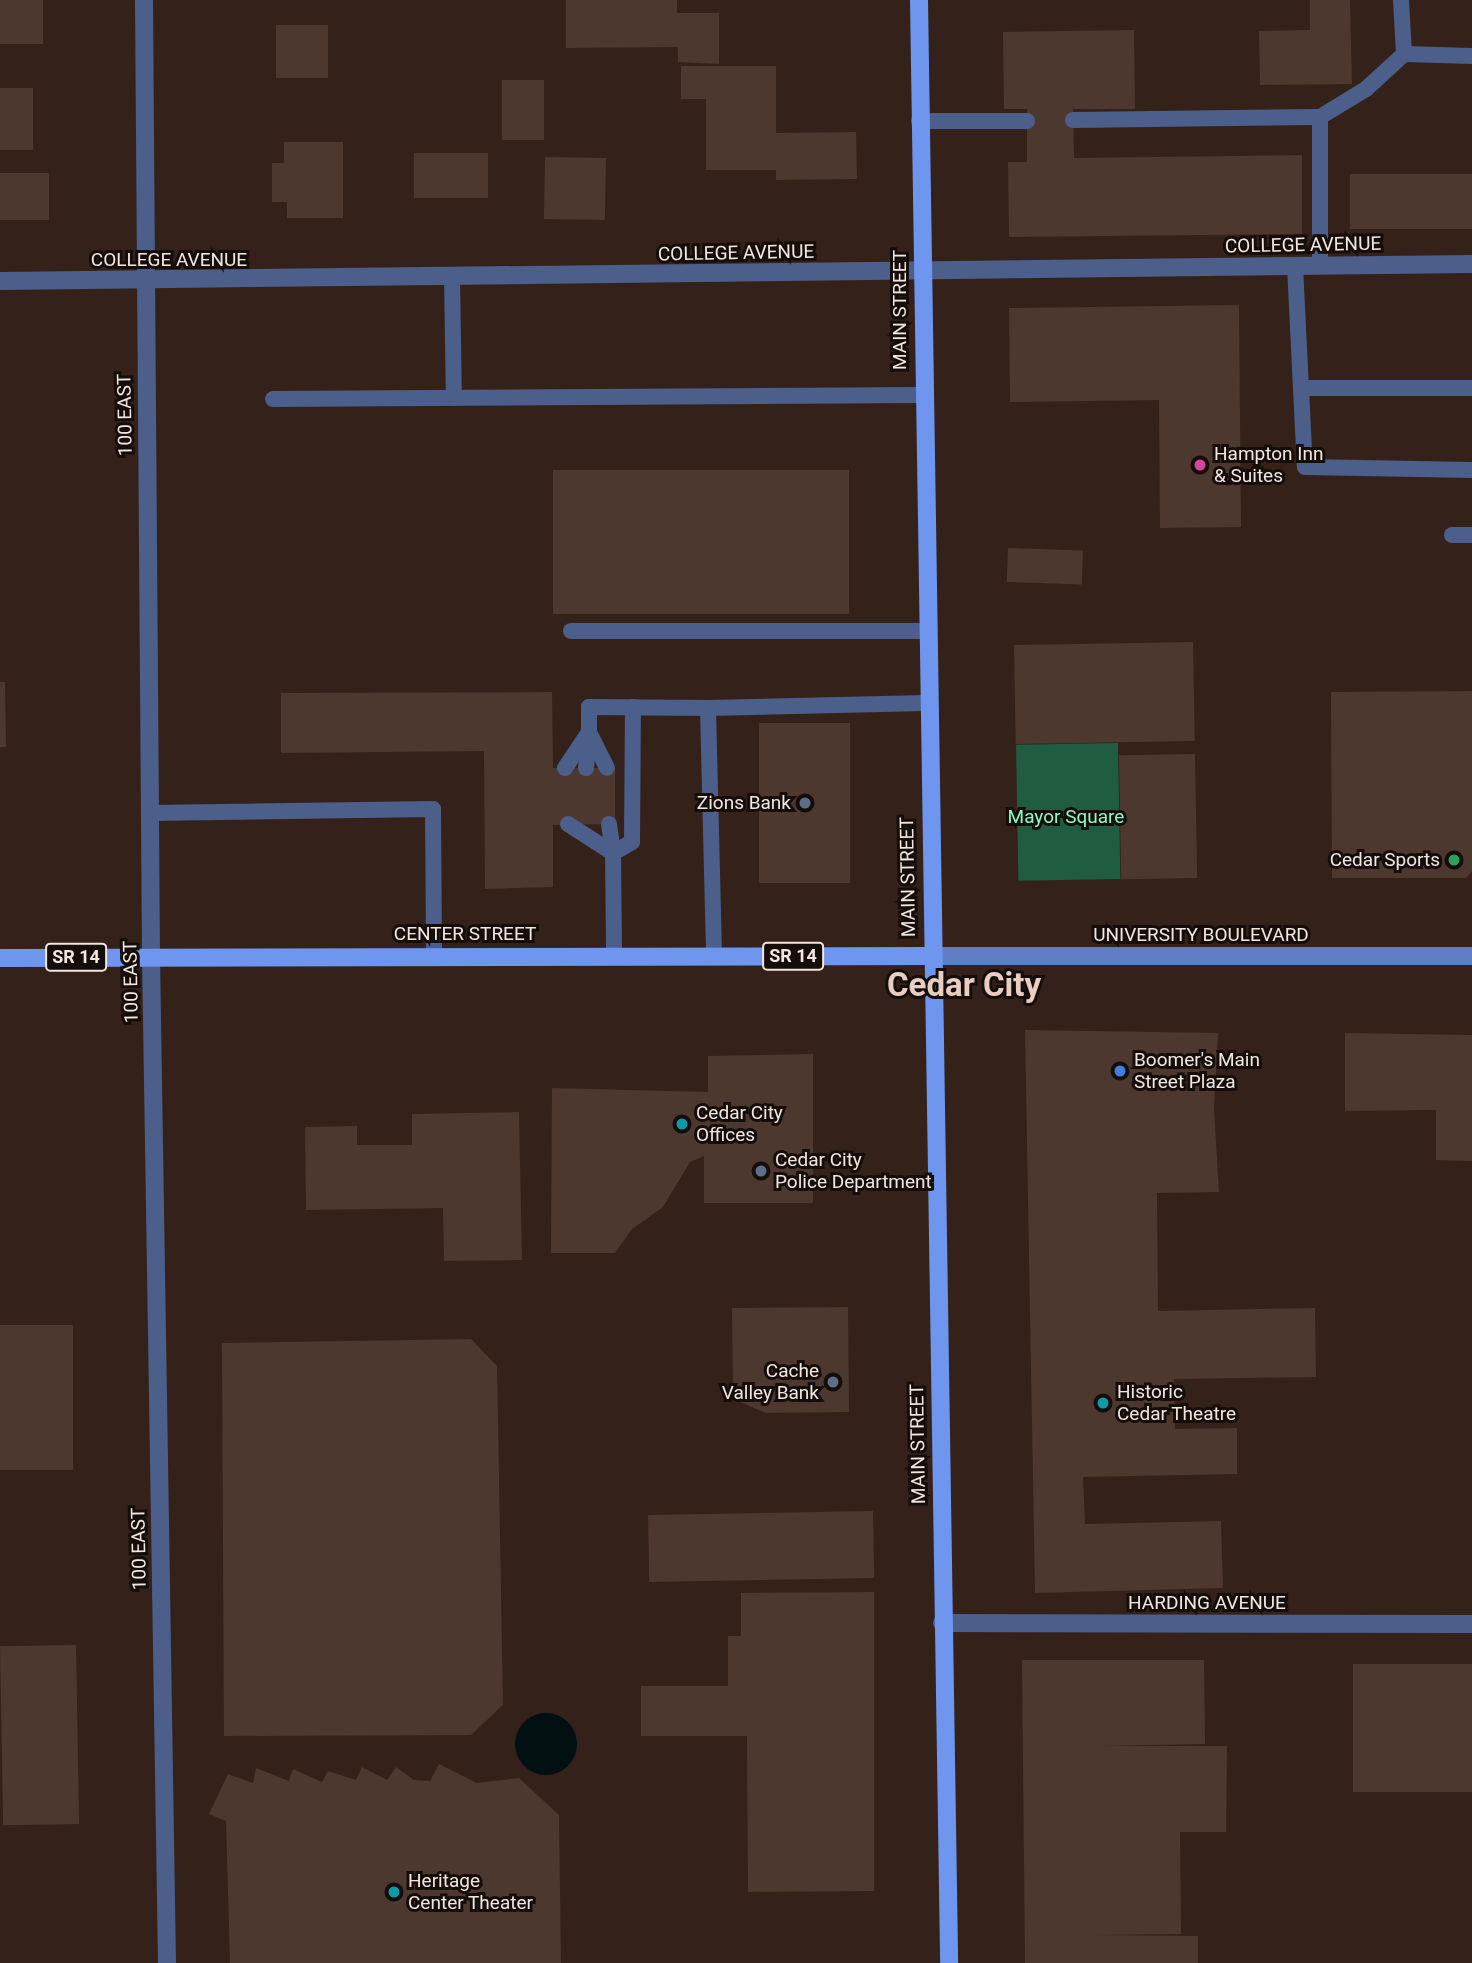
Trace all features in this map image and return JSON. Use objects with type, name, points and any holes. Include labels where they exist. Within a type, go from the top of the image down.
[{"type":"main road","name":"MAIN STREET","points":[[919,0],[926,703],[949,1963]]},
{"type":"main road","name":"CENTER STREET","points":[[0,958],[930,956]]},
{"type":"main road","name":"UNIVERSITY BOULEVARD","points":[[930,956],[1472,956]]},
{"type":"street","name":"100 EAST","points":[[144,0],[151,956],[167,1963]]},
{"type":"street","name":"COLLEGE AVENUE","points":[[0,281],[145,282],[1472,264]]},
{"type":"street","name":"HARDING AVENUE","points":[[942,1623],[1472,1624]]},
{"type":"lane","points":[[1401,0],[1404,54]]},
{"type":"lane","points":[[1073,120],[1320,117],[1366,89],[1404,54],[1472,55]]},
{"type":"lane","points":[[1320,117],[1320,266]]},
{"type":"lane","points":[[919,121],[1027,121]]},
{"type":"lane","points":[[1295,266],[1305,467],[1472,470]]},
{"type":"lane","points":[[452,277],[454,398]]},
{"type":"lane","points":[[1301,388],[1472,388]]},
{"type":"lane","points":[[273,399],[922,395]]},
{"type":"lane","points":[[1452,535],[1472,535]]},
{"type":"lane","points":[[571,631],[925,631]]},
{"type":"lane","points":[[586,768],[589,707],[708,708],[926,703]]},
{"type":"lane","points":[[613,853],[632,842],[633,707]]},
{"type":"lane","points":[[708,708],[714,956]]},
{"type":"lane","points":[[565,768],[589,732]]},
{"type":"lane","points":[[589,732],[607,768]]},
{"type":"lane","points":[[150,813],[433,809],[433,955]]},
{"type":"lane","points":[[568,824],[613,853]]},
{"type":"lane","points":[[589,824],[613,853]]},
{"type":"lane","points":[[609,824],[613,853],[614,956]]},
{"type":"green space","name":"Mayor Square","points":[[1118,743],[1120,879],[1018,881],[1016,745]]},
{"type":"shaded area","points":[[540,1713],[552,1713],[568,1722],[575,1732],[575,1756],[568,1766],[552,1775],[540,1775],[529,1770],[520,1761],[515,1750],[515,1738],[520,1727],[529,1718]]},
{"type":"building","points":[[0,0],[43,0],[43,44],[0,44]]},
{"type":"building","points":[[566,0],[677,0],[677,13],[719,13],[719,64],[678,62],[678,47],[566,48]]},
{"type":"building","points":[[1310,0],[1350,0],[1352,84],[1260,85],[1259,31],[1310,30]]},
{"type":"building","points":[[276,25],[328,25],[328,78],[276,78]]},
{"type":"building","points":[[1134,30],[1135,109],[1073,109],[1074,158],[1302,155],[1302,234],[1009,237],[1008,162],[1027,162],[1027,109],[1004,109],[1003,32]]},
{"type":"building","points":[[681,66],[776,66],[776,133],[856,132],[857,179],[776,180],[776,170],[706,170],[706,99],[681,99]]},
{"type":"building","points":[[502,80],[544,80],[544,140],[502,140]]},
{"type":"building","points":[[0,88],[33,88],[33,150],[0,150]]},
{"type":"building","points":[[284,142],[343,142],[343,218],[287,218],[287,202],[272,202],[272,163],[284,163]]},
{"type":"building","points":[[414,153],[488,153],[488,198],[414,198]]},
{"type":"building","points":[[545,157],[606,158],[605,220],[544,219]]},
{"type":"building","points":[[0,173],[49,173],[49,220],[0,220]]},
{"type":"building","points":[[1350,174],[1472,174],[1472,229],[1350,229]]},
{"type":"building","name":"Hampton Inn & Suites","points":[[1239,305],[1241,527],[1160,528],[1159,400],[1010,402],[1009,308]]},
{"type":"building","points":[[553,470],[849,470],[849,614],[553,614]]},
{"type":"building","points":[[1008,548],[1083,551],[1082,585],[1007,582]]},
{"type":"building","points":[[1193,642],[1195,741],[1016,744],[1014,645]]},
{"type":"building","points":[[0,682],[5,682],[6,747],[0,747]]},
{"type":"building","points":[[1472,691],[1472,871],[1466,878],[1332,878],[1331,692]]},
{"type":"building","points":[[552,692],[553,768],[615,768],[615,824],[553,825],[553,887],[485,889],[484,751],[281,753],[281,693]]},
{"type":"building","name":"Zions Bank","points":[[759,723],[850,723],[850,883],[759,883]]},
{"type":"building","points":[[1195,754],[1197,878],[1121,879],[1119,755]]},
{"type":"building","points":[[1025,1030],[1218,1033],[1214,1109],[1219,1192],[1157,1193],[1158,1311],[1315,1308],[1316,1377],[1174,1379],[1175,1429],[1237,1428],[1237,1474],[1083,1477],[1085,1524],[1221,1521],[1223,1588],[1035,1593]]},
{"type":"building","points":[[1345,1033],[1472,1035],[1472,1161],[1436,1160],[1436,1110],[1345,1111]]},
{"type":"building","name":"Cedar City Offices","points":[[813,1054],[813,1203],[704,1203],[704,1156],[690,1162],[663,1207],[632,1229],[615,1253],[551,1253],[552,1088],[708,1092],[708,1056]]},
{"type":"building","points":[[519,1112],[522,1260],[444,1261],[443,1208],[306,1210],[305,1127],[357,1126],[357,1145],[412,1145],[412,1114]]},
{"type":"building","points":[[848,1307],[849,1412],[766,1413],[733,1399],[732,1308]]},
{"type":"building","points":[[0,1325],[73,1325],[73,1470],[0,1470]]},
{"type":"building","points":[[471,1339],[497,1366],[503,1705],[471,1735],[224,1736],[222,1343]]},
{"type":"building","points":[[873,1511],[874,1578],[649,1582],[648,1515]]},
{"type":"building","points":[[874,1592],[874,1891],[748,1892],[747,1736],[641,1736],[641,1686],[728,1686],[728,1636],[741,1636],[741,1593]]},
{"type":"building","points":[[76,1645],[79,1824],[3,1825],[0,1646]]},
{"type":"building","points":[[1022,1660],[1204,1660],[1205,1744],[1102,1746],[1227,1746],[1226,1832],[1180,1832],[1181,1934],[1092,1935],[1198,1936],[1198,1963],[1025,1963]]},
{"type":"building","points":[[1353,1664],[1472,1664],[1472,1792],[1353,1792]]},
{"type":"building","name":"Heritage Center Theater","points":[[439,1764],[477,1783],[519,1778],[559,1815],[561,1963],[230,1963],[226,1821],[209,1814],[228,1774],[253,1783],[256,1768],[289,1781],[293,1769],[322,1782],[328,1771],[356,1780],[362,1767],[387,1780],[396,1767],[414,1780],[430,1781]]},
{"type":"place","name":"Hampton Inn & Suites","points":[[1200,465]]},
{"type":"place","name":"Zions Bank","points":[[805,803]]},
{"type":"place","name":"Cedar Sports","points":[[1454,860]]},
{"type":"place","name":"Boomer's Main Street Plaza","points":[[1120,1071]]},
{"type":"place","name":"Cedar City Offices","points":[[682,1124]]},
{"type":"place","name":"Cedar City Police Department","points":[[761,1171]]},
{"type":"place","name":"Cache Valley Bank","points":[[833,1382]]},
{"type":"place","name":"Historic Cedar Theatre","points":[[1103,1403]]},
{"type":"place","name":"Heritage Center Theater","points":[[394,1892]]},
{"type":"district","name":"Cedar City","points":[[964,985]]}]
